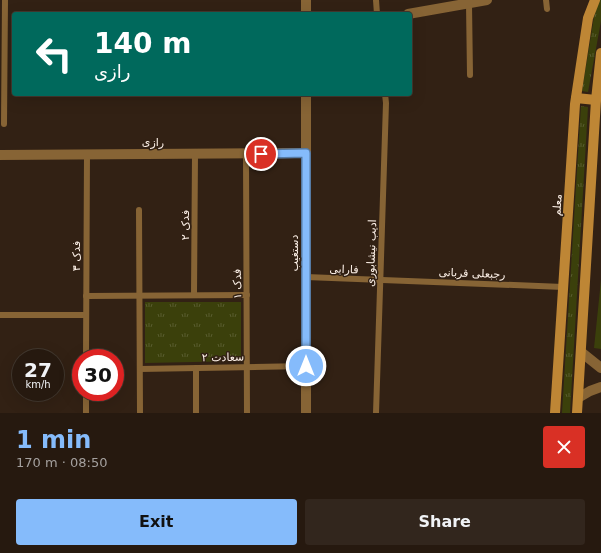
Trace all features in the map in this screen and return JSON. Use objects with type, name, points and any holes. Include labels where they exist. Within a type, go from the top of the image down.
[{"type":"main road","name":"معلم","points":[[555,413],[576,98],[588,18],[595,0]]},
{"type":"main road","points":[[577,413],[596,100],[601,53]]},
{"type":"main road","points":[[576,98],[596,100]]},
{"type":"street","points":[[306,0],[306,12]]},
{"type":"street","points":[[412,13],[487,0]]},
{"type":"street","name":"دستغیب","points":[[306,96],[306,413]]},
{"type":"street","name":"رازی","points":[[0,155],[306,153]]},
{"type":"street","points":[[581,352],[601,368]]},
{"type":"street","points":[[578,398],[601,387]]},
{"type":"lane","points":[[4,124],[2,49],[5,0]]},
{"type":"lane","points":[[376,0],[377,12]]},
{"type":"lane","points":[[546,0],[547,9]]},
{"type":"lane","points":[[469,4],[470,75]]},
{"type":"lane","name":"ادیب نیشابوری","points":[[376,413],[385,96]]},
{"type":"lane","name":"فدک ۳","points":[[86,154],[86,349]]},
{"type":"lane","name":"فدک ۲","points":[[194,295],[195,154]]},
{"type":"lane","name":"فدک ۱","points":[[246,154],[248,413]]},
{"type":"lane","points":[[139,210],[140,413]]},
{"type":"lane","name":"فارابی","points":[[306,277],[381,280]]},
{"type":"lane","name":"رجبعلی قربانی","points":[[381,280],[563,287]]},
{"type":"lane","points":[[86,296],[247,295]]},
{"type":"lane","points":[[0,315],[86,315]]},
{"type":"lane","name":"سعادت ۲","points":[[140,368],[306,366]]},
{"type":"lane","points":[[196,368],[196,413]]},
{"type":"lane","points":[[86,401],[86,413]]},
{"type":"green space","points":[[599,0],[601,0],[601,21],[588,92],[582,91],[594,17]]},
{"type":"green space","points":[[581,106],[588,107],[570,413],[562,413]]},
{"type":"green space","points":[[601,280],[601,349],[594,348]]},
{"type":"green space","points":[[145,302],[241,302],[241,361],[145,363]]},
{"type":"route","points":[[261,154],[306,153],[306,366]]}]
